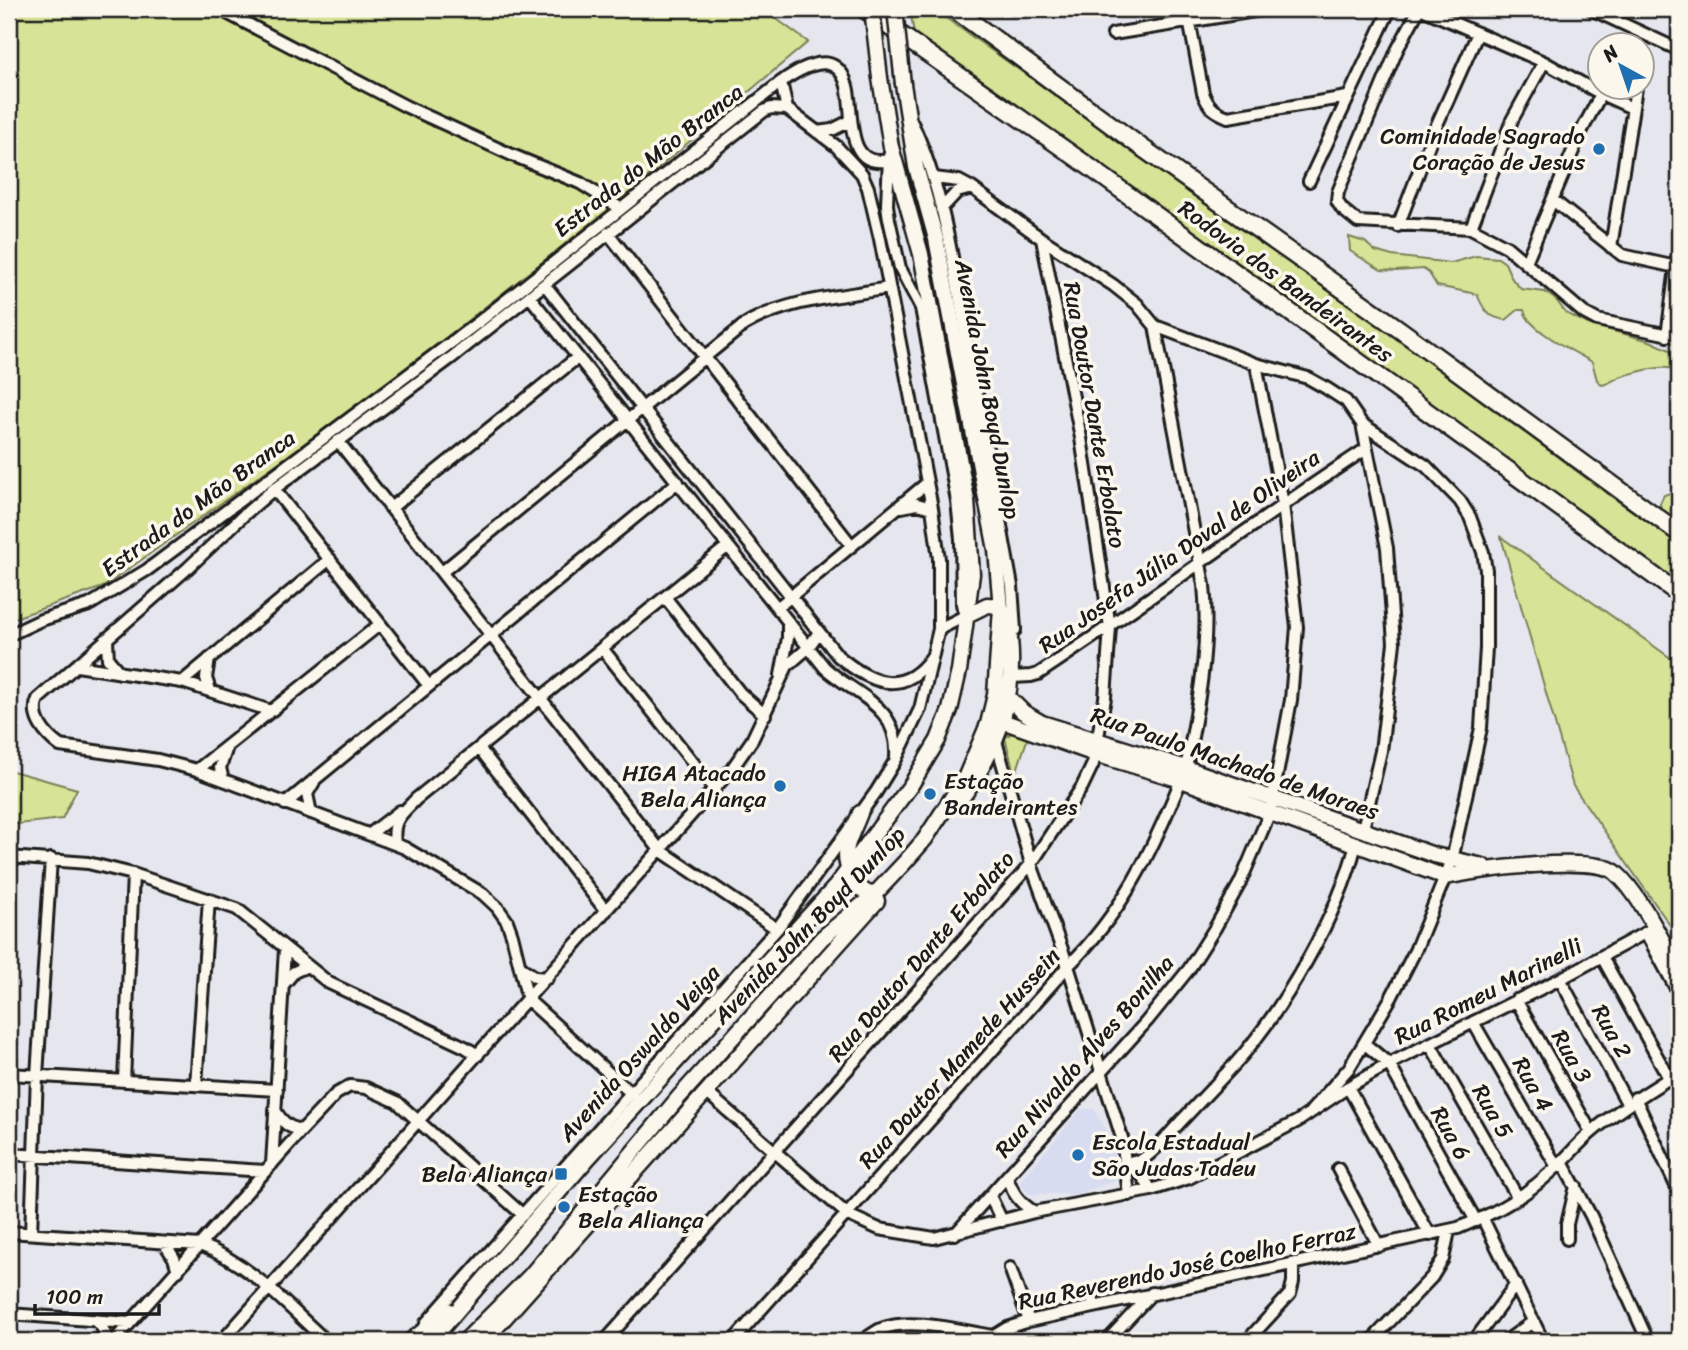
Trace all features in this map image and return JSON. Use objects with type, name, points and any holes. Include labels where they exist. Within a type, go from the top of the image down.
[{"type":"highway","name":"Rodovia dos Bandeirantes","points":[[864,9],[1117,187],[1679,594]]},
{"type":"highway","name":"Rodovia dos Bandeirantes","points":[[954,9],[1141,147],[1399,329],[1679,533]]},
{"type":"main road","name":"Avenida John Boyd Dunlop","points":[[431,1341],[589,1157],[850,869],[911,785],[938,740],[950,709],[959,671],[972,574],[967,500],[921,254],[889,153],[872,9]]},
{"type":"main road","name":"Avenida John Boyd Dunlop","points":[[895,9],[906,111],[916,167],[936,239],[983,476],[996,551],[1001,608],[995,695],[988,724],[966,776],[936,827]]},
{"type":"main road","points":[[484,1341],[893,881],[982,770],[996,741],[1009,698],[1013,652],[1009,618],[1001,608],[989,604],[965,616]]},
{"type":"main road","name":"Rua Paulo Machado de Moraes","points":[[1009,698],[1031,718],[1096,746]]},
{"type":"main road","name":"Rua Paulo Machado de Moraes","points":[[1003,720],[1096,746],[1272,805],[1363,829],[1452,860],[1500,870]]},
{"type":"main road","name":"Rua Paulo Machado de Moraes","points":[[1272,805],[1356,844],[1445,877]]},
{"type":"main road","points":[[860,813],[846,853],[857,887],[874,895]]},
{"type":"main road","points":[[1445,877],[1470,872],[1574,863],[1596,864],[1613,871],[1619,877],[1650,931],[1679,971]]},
{"type":"main road","name":"Avenida John Boyd Dunlop","points":[[465,1341],[530,1276],[679,1097],[822,938],[893,881]]},
{"type":"main road","points":[[410,1341],[463,1303]]},
{"type":"street","points":[[219,9],[407,107],[580,183],[620,208]]},
{"type":"street","points":[[1187,9],[1203,93],[1208,105],[1218,114],[1228,117],[1347,97]]},
{"type":"street","points":[[1112,34],[1268,9]]},
{"type":"street","points":[[1309,181],[1390,9]]},
{"type":"street","points":[[1586,86],[1544,62],[1421,9],[1397,50],[1338,192],[1337,201],[1342,209],[1358,222],[1471,228],[1507,247],[1557,292],[1597,320],[1679,337]]},
{"type":"street","points":[[1591,9],[1641,32]]},
{"type":"street","points":[[1398,226],[1435,129],[1478,33]]},
{"type":"street","points":[[1656,39],[1679,50]]},
{"type":"street","points":[[1471,228],[1512,120],[1544,62]]},
{"type":"street","name":"Estrada do Mão Branca","points":[[9,635],[41,620],[89,605],[123,586],[480,321],[781,82],[813,63],[830,65],[839,72],[847,86],[850,121],[861,153],[869,160],[878,162],[889,153]]},
{"type":"street","points":[[781,82],[787,108],[817,132],[832,130],[850,121]]},
{"type":"street","points":[[1526,262],[1581,132],[1597,102]]},
{"type":"street","points":[[1620,102],[1632,107]]},
{"type":"street","points":[[1611,247],[1633,102]]},
{"type":"street","points":[[632,1094],[528,1000],[507,921],[497,906],[483,894],[395,844],[197,770],[158,760],[60,746],[35,718],[34,708],[38,699],[274,489],[530,297],[764,111],[787,108]]},
{"type":"street","points":[[906,111],[925,151],[941,208],[1012,586],[1015,631],[1013,652]]},
{"type":"street","name":"Avenida Oswaldo Veiga","points":[[410,1341],[777,929],[895,761],[920,709],[939,629],[939,559],[932,508],[868,188],[862,174],[850,159],[817,132]]},
{"type":"street","points":[[880,239],[887,205],[889,153]]},
{"type":"street","points":[[934,178],[959,181],[972,188],[1138,304],[1154,326],[1256,364],[1308,378],[1346,401],[1362,424],[1387,548],[1394,643],[1381,751],[1363,829]]},
{"type":"street","points":[[941,208],[957,191],[972,188]]},
{"type":"street","points":[[1554,201],[1622,255],[1676,267]]},
{"type":"street","points":[[887,205],[901,268],[921,308],[957,501],[961,539],[962,604],[965,616],[939,629]]},
{"type":"street","points":[[608,233],[852,545]]},
{"type":"street","name":"Rua Doutor Dante Erbolato","points":[[605,1341],[776,1153],[1031,864],[1082,787],[1093,764],[1105,698],[1110,627],[1081,438],[1042,239]]},
{"type":"street","points":[[1667,335],[1679,245]]},
{"type":"street","points":[[545,285],[838,656],[877,681],[891,682],[911,677],[926,666],[935,653]]},
{"type":"street","points":[[442,572],[744,325],[782,307],[888,288]]},
{"type":"street","points":[[530,297],[808,648],[839,680],[879,708],[887,717],[894,730],[895,761]]},
{"type":"street","name":"Rua Doutor Mamede Hussein","points":[[733,1341],[1068,966],[1092,943],[1138,875],[1159,835],[1184,774],[1194,730],[1206,621],[1204,585],[1154,326]]},
{"type":"street","points":[[392,507],[578,357]]},
{"type":"street","name":"Rua Nivaldo Alves Bonilha","points":[[955,1234],[1147,1021],[1189,969],[1240,883],[1272,805],[1291,700],[1297,627],[1283,504],[1256,364]]},
{"type":"street","points":[[355,415],[391,402]]},
{"type":"street","name":"Rua Romeu Marinelli","points":[[1311,1111],[1349,1068],[1365,1044],[1415,951],[1452,860],[1481,728],[1488,607],[1483,552],[1471,517],[1447,485],[1426,466],[1362,424]]},
{"type":"street","points":[[338,441],[660,850],[777,929]]},
{"type":"street","name":"Rua Josefa Júlia Doval de Oliveira","points":[[1012,677],[1038,674],[1366,449]]},
{"type":"street","points":[[285,804],[678,482]]},
{"type":"street","points":[[777,608],[927,483]]},
{"type":"street","points":[[274,489],[429,686]]},
{"type":"street","points":[[896,510],[914,504],[932,508]]},
{"type":"street","points":[[370,834],[728,546]]},
{"type":"street","points":[[182,682],[330,559]]},
{"type":"street","points":[[665,597],[740,693],[765,715]]},
{"type":"street","points":[[781,678],[788,622]]},
{"type":"street","points":[[197,770],[379,625]]},
{"type":"street","points":[[222,1341],[714,789],[752,740],[781,678],[793,660],[808,648],[819,632]]},
{"type":"street","points":[[107,640],[108,659],[120,673]]},
{"type":"street","points":[[603,648],[714,789]]},
{"type":"street","points":[[209,659],[206,678],[210,690]]},
{"type":"street","points":[[77,666],[182,682],[271,711]]},
{"type":"street","points":[[242,701],[248,711],[246,731]]},
{"type":"street","points":[[996,741],[1031,864],[1068,966],[1124,1148],[1131,1166],[1151,1190]]},
{"type":"street","points":[[223,780],[220,768],[222,758],[230,745]]},
{"type":"street","points":[[479,748],[606,911]]},
{"type":"street","points":[[311,813],[307,794],[326,770]]},
{"type":"street","points":[[395,844],[393,829],[396,820],[416,799]]},
{"type":"street","points":[[1129,1195],[1131,1166],[1165,1138],[1237,1062],[1271,1016],[1321,936],[1342,888],[1356,844]]},
{"type":"street","points":[[9,857],[88,863],[132,874],[237,909],[329,984],[478,1055]]},
{"type":"street","points":[[31,1233],[37,1076],[51,859]]},
{"type":"street","points":[[124,1081],[132,874]]},
{"type":"street","points":[[196,1085],[209,899]]},
{"type":"street","points":[[1650,931],[1679,993]]},
{"type":"street","name":"Rua Romeu Marinelli","points":[[706,1091],[848,1215],[879,1229],[934,1238],[1034,1212],[1151,1190],[1189,1178],[1216,1166],[1389,1064],[1650,931]]},
{"type":"street","points":[[269,1167],[285,948]]},
{"type":"street","points":[[1602,957],[1674,1075]]},
{"type":"street","points":[[283,985],[294,972],[309,966]]},
{"type":"street","points":[[520,967],[528,974],[547,978]]},
{"type":"street","name":"Rua 2","points":[[1560,979],[1631,1100],[1679,1192]]},
{"type":"street","name":"Rua 3","points":[[1516,1000],[1591,1132]]},
{"type":"street","name":"Rua 4","points":[[1473,1022],[1559,1164],[1576,1186],[1648,1341]]},
{"type":"street","points":[[1365,1044],[1389,1064]]},
{"type":"street","name":"Rua 5","points":[[1430,1044],[1518,1198]]},
{"type":"street","name":"Rua 6","points":[[1389,1064],[1516,1284],[1543,1341]]},
{"type":"street","points":[[1349,1068],[1348,1087],[1430,1235]]},
{"type":"street","points":[[9,1074],[276,1090]]},
{"type":"street","name":"Rua Reverendo José Coelho Ferraz","points":[[862,1341],[880,1329],[899,1325],[922,1325],[989,1339],[1007,1328],[1029,1321],[1449,1231],[1479,1220],[1518,1198],[1631,1100],[1674,1075]]},
{"type":"street","points":[[114,1341],[336,1094],[356,1085],[390,1098],[523,1215]]},
{"type":"street","points":[[275,1110],[281,1120],[302,1130]]},
{"type":"street","points":[[274,1127],[281,1138],[291,1143]]},
{"type":"street","points":[[9,1154],[233,1168],[269,1167]]},
{"type":"street","points":[[233,1168],[242,1180],[243,1196]]},
{"type":"street","points":[[1338,1169],[1379,1246]]},
{"type":"street","points":[[1007,1177],[1013,1194],[1020,1203],[1034,1212]]},
{"type":"street","points":[[1567,1239],[1567,1224],[1576,1186]]},
{"type":"street","points":[[990,1196],[1002,1221]]},
{"type":"street","points":[[1371,1341],[1432,1277],[1443,1259],[1449,1231]]},
{"type":"street","points":[[9,1232],[200,1245],[242,1266],[326,1341]]},
{"type":"street","points":[[165,1244],[178,1271]]},
{"type":"street","points":[[1247,1341],[1290,1294],[1293,1264]]},
{"type":"street","points":[[1010,1268],[1029,1321]]},
{"type":"street","points":[[1474,1341],[1516,1284]]},
{"type":"street","points":[[1091,1292],[1094,1306]]},
{"type":"street","points":[[1107,1341],[1152,1293]]},
{"type":"street","points":[[9,1314],[130,1323]]},
{"type":"street","points":[[94,1320],[102,1327],[108,1341]]},
{"type":"street","points":[[1506,1341],[1534,1321]]},
{"type":"shaded area","name":"Escola Estadual São Judas Tadeu","points":[[1081,1109],[1094,1109],[1106,1131],[1122,1179],[1077,1194],[1028,1194],[1020,1181]]},
{"type":"green space","points":[[9,9],[763,9],[808,42],[607,211],[372,396],[103,587],[9,620]]},
{"type":"green space","points":[[910,9],[933,9],[1338,295],[1609,495],[1679,543],[1679,584],[1271,286],[914,34]]},
{"type":"green space","points":[[1349,237],[1365,242],[1375,251],[1392,256],[1451,263],[1476,256],[1498,258],[1505,263],[1512,279],[1521,289],[1545,292],[1556,300],[1566,313],[1588,324],[1650,341],[1674,352],[1679,351],[1679,370],[1651,369],[1602,385],[1597,380],[1592,362],[1542,332],[1527,317],[1524,310],[1518,310],[1506,320],[1500,319],[1487,312],[1477,294],[1437,286],[1423,269],[1381,270],[1350,251]]},
{"type":"green space","points":[[1679,494],[1679,520],[1672,519],[1661,510],[1660,503],[1664,495]]},
{"type":"green space","points":[[1501,537],[1679,664],[1679,938],[1573,786]]},
{"type":"green space","points":[[1014,731],[1028,737],[1015,776],[1005,738]]},
{"type":"green space","points":[[9,770],[77,789],[62,819],[9,825]]},
{"type":"place","name":"Cominidade Sagrado Coração de Jesus","points":[[1599,149]]},
{"type":"place","name":"HIGA Atacado Bela Aliança","points":[[780,786]]},
{"type":"place","name":"Estação Bandeirantes","points":[[930,794]]},
{"type":"place","name":"Escola Estadual São Judas Tadeu","points":[[1078,1155]]},
{"type":"place","name":"Bela Aliança","points":[[561,1174]]},
{"type":"place","name":"Estação Bela Aliança","points":[[564,1207]]}]
